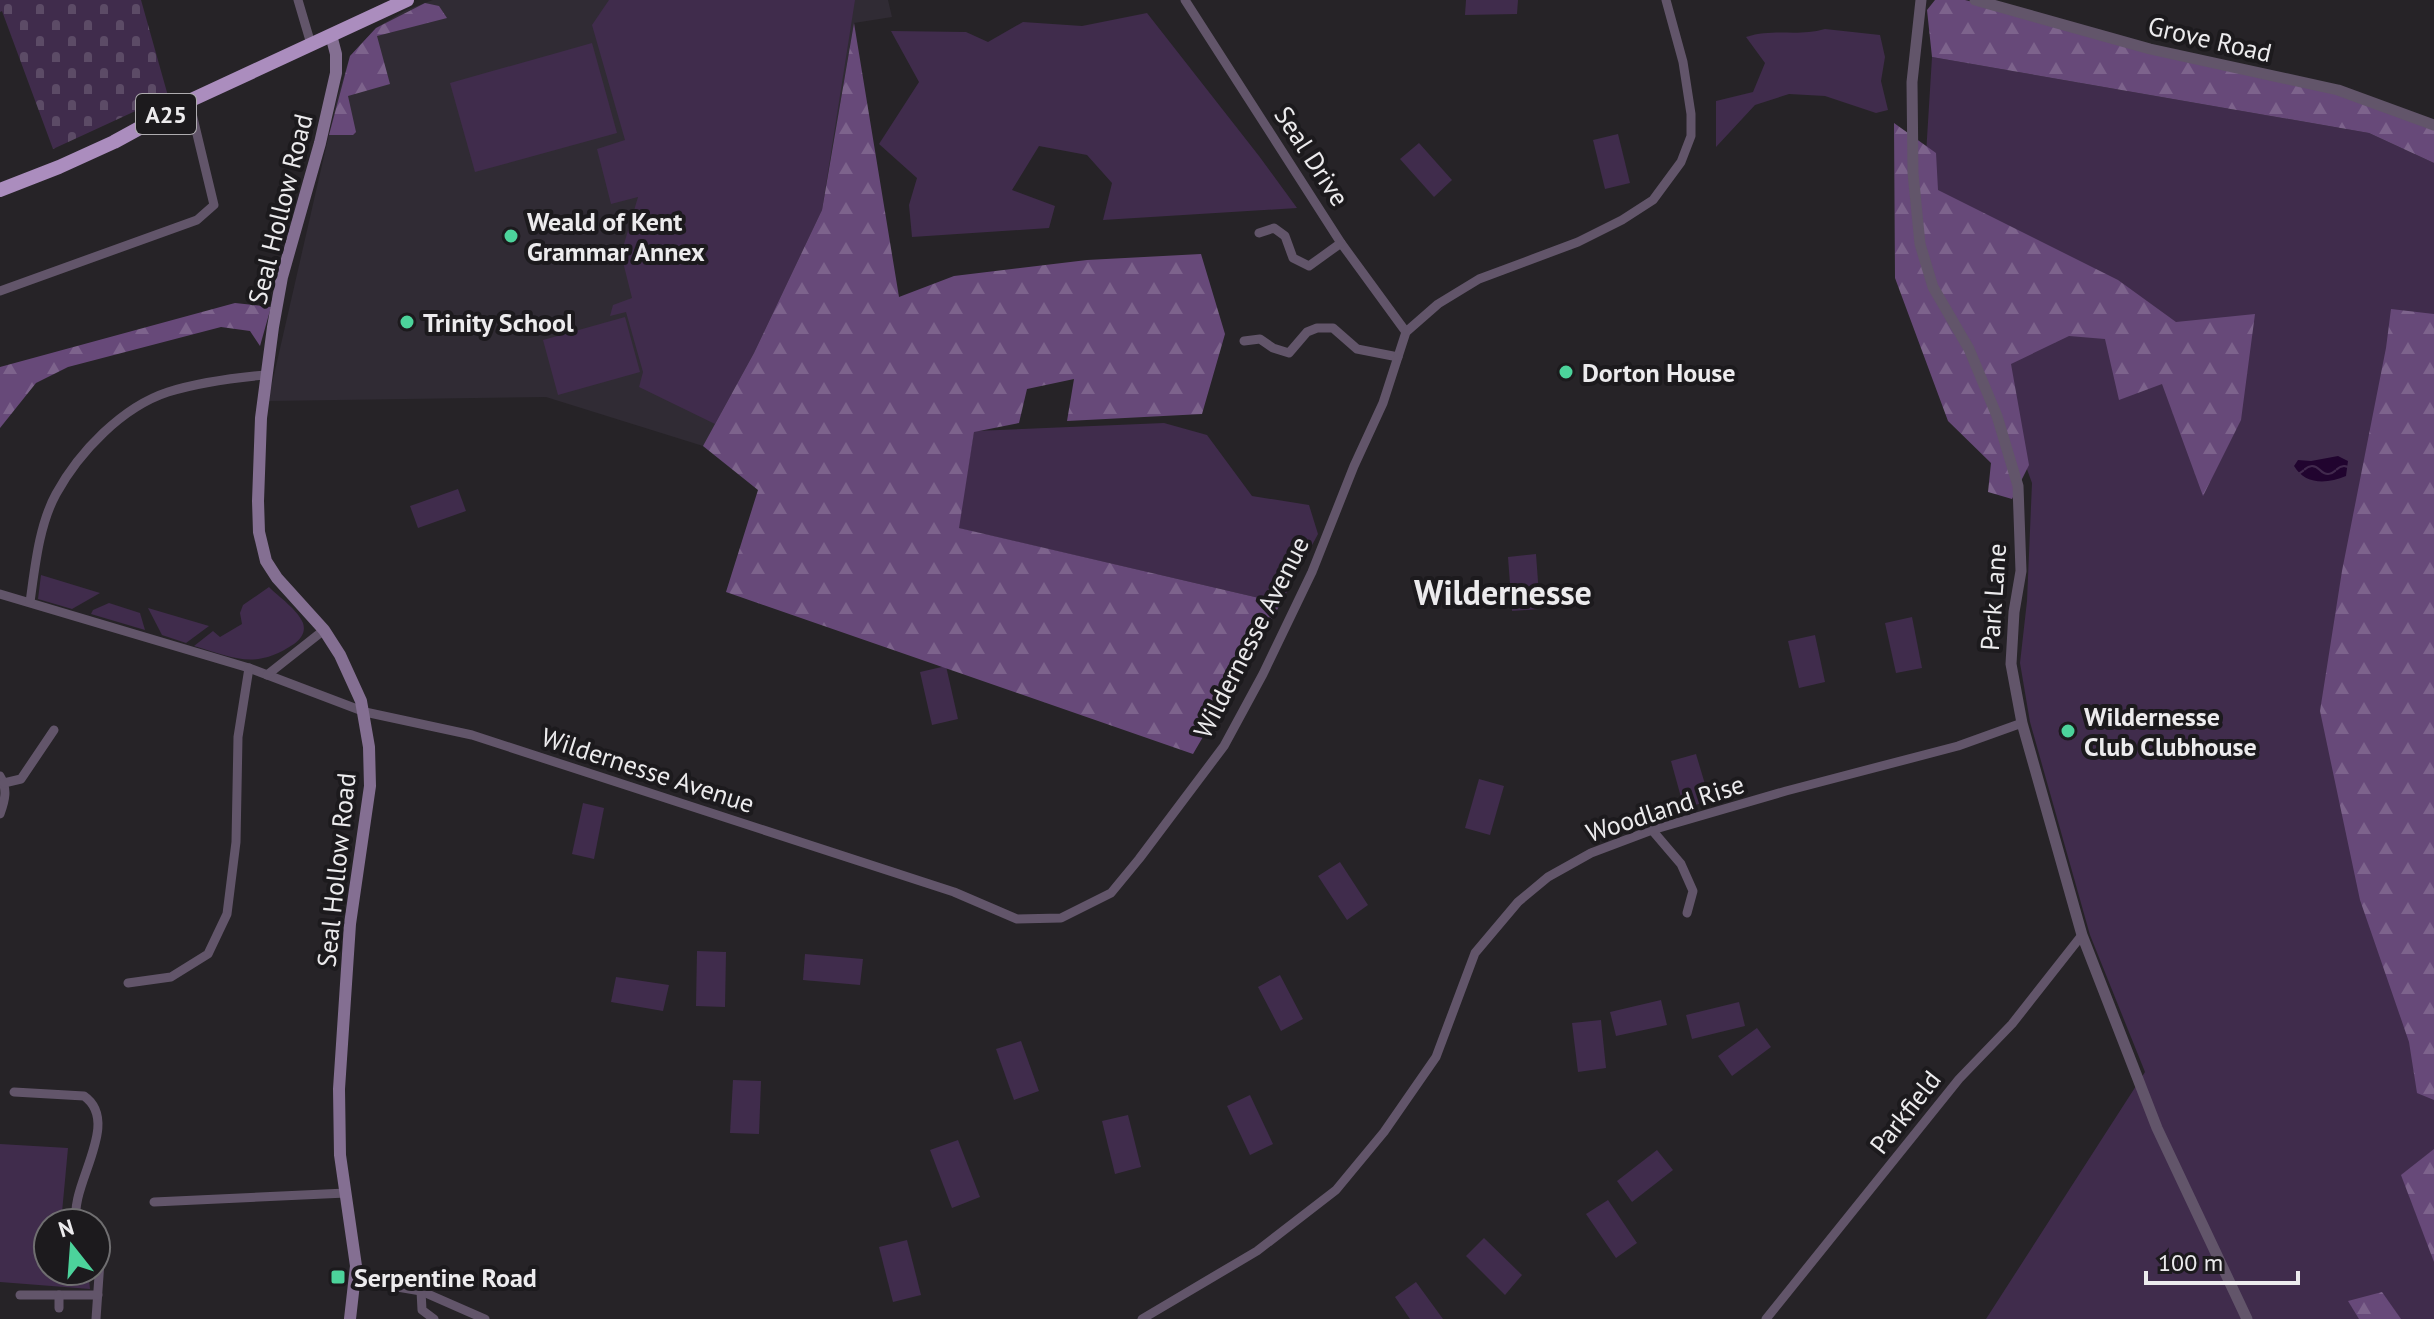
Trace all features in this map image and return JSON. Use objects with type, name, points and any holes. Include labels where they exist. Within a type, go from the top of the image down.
[{"type":"highway","name":"A25","points":[[0,190],[114,142],[189,101],[407,0]]},
{"type":"main road","name":"Seal Hollow Road","points":[[331,35],[336,54],[336,73],[320,143],[282,277],[265,375],[258,449],[258,523],[261,543],[271,569],[324,630],[349,671],[365,712],[370,786],[350,924],[339,1089],[340,1155],[355,1253],[356,1280],[350,1319]]},
{"type":"street","points":[[298,0],[311,44]]},
{"type":"street","name":"Seal Drive","points":[[1185,0],[1341,243],[1406,332]]},
{"type":"street","points":[[1406,332],[1438,304],[1479,279],[1578,242],[1622,220],[1653,200],[1661,190],[1681,162],[1691,136],[1683,62],[1666,0]]},
{"type":"street","name":"Park Lane","points":[[1921,0],[1912,82],[1913,173],[1920,244],[1933,287],[1969,349],[1997,416],[2018,486],[2021,571],[2014,612],[2011,664],[2022,723],[2082,935],[2157,1128],[2247,1319]]},
{"type":"street","name":"Grove Road","points":[[1975,0],[2150,49],[2338,90],[2434,125]]},
{"type":"street","points":[[0,291],[197,220],[214,205],[189,101]]},
{"type":"street","points":[[1259,233],[1274,228],[1285,236],[1293,258],[1309,266],[1341,243]]},
{"type":"street","points":[[1244,341],[1260,339],[1273,348],[1289,353],[1307,332],[1317,328],[1333,328],[1357,349],[1398,357]]},
{"type":"street","name":"Wildernesse Avenue","points":[[0,594],[249,668],[365,712],[472,735],[954,892],[1017,919],[1061,918],[1111,893],[1224,746],[1312,572],[1383,403],[1406,332]]},
{"type":"street","points":[[30,602],[44,527],[55,496],[78,462],[103,434],[135,407],[166,393],[221,379],[265,375]]},
{"type":"street","points":[[267,675],[324,630]]},
{"type":"street","points":[[128,983],[171,977],[208,954],[227,914],[236,842],[238,737],[249,668]]},
{"type":"street","name":"Woodland Rise","points":[[1142,1319],[1257,1251],[1336,1190],[1384,1132],[1436,1057],[1475,953],[1518,902],[1548,877],[1591,853],[1652,830],[1958,746],[2022,723]]},
{"type":"street","points":[[0,814],[6,798],[2,780],[21,779],[54,730]]},
{"type":"street","points":[[1652,830],[1681,864],[1693,891],[1687,913]]},
{"type":"street","name":"Parkfield","points":[[1766,1319],[1959,1079],[2012,1024],[2082,935]]},
{"type":"street","points":[[30,1078],[30,1092]]},
{"type":"street","points":[[14,1092],[84,1096],[93,1102],[97,1117],[93,1152],[76,1207]]},
{"type":"street","points":[[154,1202],[346,1193]]},
{"type":"street","points":[[356,1280],[421,1291],[485,1319]]},
{"type":"street","points":[[96,1319],[98,1287]]},
{"type":"street","points":[[421,1291],[422,1310],[434,1319]]},
{"type":"street","points":[[20,1295],[98,1295]]},
{"type":"street","points":[[59,1295],[59,1308]]},
{"type":"shaded area","points":[[433,0],[888,0],[892,17],[854,23],[822,209],[758,490],[703,446],[546,397],[268,401],[338,95],[350,56],[376,28],[406,10]]},
{"type":"green space","points":[[0,0],[141,0],[168,96],[53,149],[0,12]]},
{"type":"green space","points":[[609,0],[855,0],[822,210],[754,353],[715,424],[639,387],[643,372],[626,312],[610,316],[613,305],[632,298],[621,254],[638,197],[611,204],[597,149],[625,140],[592,25]]},
{"type":"green space","points":[[1466,0],[1518,0],[1517,14],[1465,15]]},
{"type":"green space","points":[[1935,0],[1965,0],[2338,90],[2434,128],[2434,163],[2369,133],[1932,57],[1927,10]]},
{"type":"green space","points":[[425,3],[439,6],[447,18],[377,36],[390,84],[348,96],[356,132],[353,135],[329,135],[350,56],[376,28]]},
{"type":"green space","points":[[1147,13],[1297,208],[1103,220],[1112,183],[1087,155],[1039,146],[1012,190],[1055,206],[1049,228],[912,237],[909,205],[917,178],[879,144],[919,82],[891,31],[966,32],[988,42],[1023,22],[1082,26]]},
{"type":"green space","points":[[854,23],[899,297],[954,276],[1087,260],[1201,254],[1225,334],[1202,414],[1067,421],[1074,379],[1027,389],[1019,423],[974,432],[959,528],[1281,603],[1193,754],[726,592],[758,490],[703,446],[754,353],[822,210]]},
{"type":"green space","points":[[1825,29],[1880,35],[1885,57],[1881,81],[1888,110],[1876,113],[1825,96],[1789,94],[1755,105],[1716,147],[1716,101],[1753,92],[1765,63],[1746,37]]},
{"type":"green space","points":[[592,43],[617,133],[475,172],[450,83]]},
{"type":"green space","points":[[1932,57],[2369,133],[2434,163],[2434,1319],[1986,1319],[2145,1072],[2090,935],[2030,722],[2020,663],[2027,601],[2032,483],[1924,187]]},
{"type":"green space","points":[[1894,123],[1936,153],[1938,190],[2118,280],[2176,322],[2255,314],[2241,420],[2203,496],[2162,384],[2119,400],[2105,339],[2069,336],[2011,364],[2029,465],[2012,499],[1988,492],[1991,463],[1948,421],[1895,278]]},
{"type":"green space","points":[[1618,134],[1630,183],[1605,189],[1593,140]]},
{"type":"green space","points":[[1419,143],[1452,180],[1434,197],[1400,159]]},
{"type":"green space","points":[[235,303],[271,307],[260,346],[250,331],[221,327],[68,367],[36,383],[0,428],[0,367]]},
{"type":"green space","points":[[2391,309],[2434,314],[2434,1100],[2417,1093],[2409,1042],[2360,900],[2320,711],[2342,571]]},
{"type":"green space","points":[[625,317],[640,372],[558,395],[543,340]]},
{"type":"green space","points":[[1164,423],[1207,435],[1252,496],[1309,505],[1318,534],[1281,603],[958,528],[974,431]]},
{"type":"green space","points":[[458,489],[466,511],[418,528],[410,506]]},
{"type":"green space","points":[[1536,554],[1540,609],[1512,611],[1508,557]]},
{"type":"green space","points":[[41,575],[100,593],[72,609],[38,599]]},
{"type":"green space","points":[[269,587],[301,618],[303,632],[297,642],[268,657],[256,659],[233,657],[194,646],[213,631],[220,637],[242,624],[240,613],[243,605]]},
{"type":"green space","points":[[109,603],[140,613],[145,630],[91,614]]},
{"type":"green space","points":[[148,608],[209,626],[186,643],[162,635]]},
{"type":"green space","points":[[1912,617],[1922,668],[1896,673],[1885,623]]},
{"type":"green space","points":[[1815,635],[1825,682],[1799,688],[1788,641]]},
{"type":"green space","points":[[946,666],[958,719],[932,725],[920,672]]},
{"type":"green space","points":[[1696,754],[1710,801],[1684,808],[1671,761]]},
{"type":"green space","points":[[1479,779],[1504,786],[1490,835],[1465,828]]},
{"type":"green space","points":[[583,803],[604,808],[594,859],[572,854]]},
{"type":"green space","points":[[1340,862],[1368,905],[1347,920],[1318,876]]},
{"type":"green space","points":[[697,951],[726,952],[725,1007],[696,1006]]},
{"type":"green space","points":[[805,954],[863,959],[860,985],[803,980]]},
{"type":"green space","points":[[1280,975],[1303,1019],[1281,1031],[1258,987]]},
{"type":"green space","points":[[616,977],[669,985],[663,1011],[611,1002]]},
{"type":"green space","points":[[1661,1000],[1667,1025],[1616,1036],[1610,1012]]},
{"type":"green space","points":[[1739,1002],[1745,1026],[1692,1039],[1686,1015]]},
{"type":"green space","points":[[1601,1020],[1606,1068],[1578,1072],[1572,1023]]},
{"type":"green space","points":[[1757,1028],[1771,1047],[1732,1076],[1718,1056]]},
{"type":"green space","points":[[1021,1041],[1039,1091],[1014,1100],[996,1049]]},
{"type":"green space","points":[[733,1080],[761,1081],[759,1134],[730,1133]]},
{"type":"green space","points":[[1250,1095],[1273,1144],[1250,1155],[1227,1106]]},
{"type":"green space","points":[[1128,1115],[1141,1167],[1115,1174],[1102,1121]]},
{"type":"green space","points":[[958,1140],[980,1197],[952,1208],[930,1150]]},
{"type":"green space","points":[[0,1144],[68,1148],[62,1207],[32,1207],[32,1284],[0,1282]]},
{"type":"green space","points":[[2434,1149],[2434,1262],[2401,1175]]},
{"type":"green space","points":[[1657,1150],[1673,1170],[1632,1202],[1617,1181]]},
{"type":"green space","points":[[1608,1200],[1637,1243],[1616,1258],[1586,1214]]},
{"type":"green space","points":[[1484,1238],[1522,1275],[1505,1295],[1466,1256]]},
{"type":"green space","points":[[907,1240],[921,1295],[893,1302],[879,1247]]},
{"type":"green space","points":[[1416,1282],[1443,1319],[1410,1319],[1395,1297]]},
{"type":"green space","points":[[2382,1292],[2401,1319],[2359,1319],[2348,1301]]},
{"type":"water","points":[[2338,456],[2348,461],[2346,476],[2331,480],[2310,480],[2294,466],[2298,460]]},
{"type":"place","name":"Weald of Kent Grammar Annex","points":[[511,236]]},
{"type":"place","name":"Trinity School","points":[[407,322]]},
{"type":"place","name":"Dorton House","points":[[1566,372]]},
{"type":"place","name":"Wildernesse Club Clubhouse","points":[[2068,731]]},
{"type":"place","name":"Serpentine Road","points":[[338,1277]]},
{"type":"district","name":"Wildernesse","points":[[1503,592]]}]
